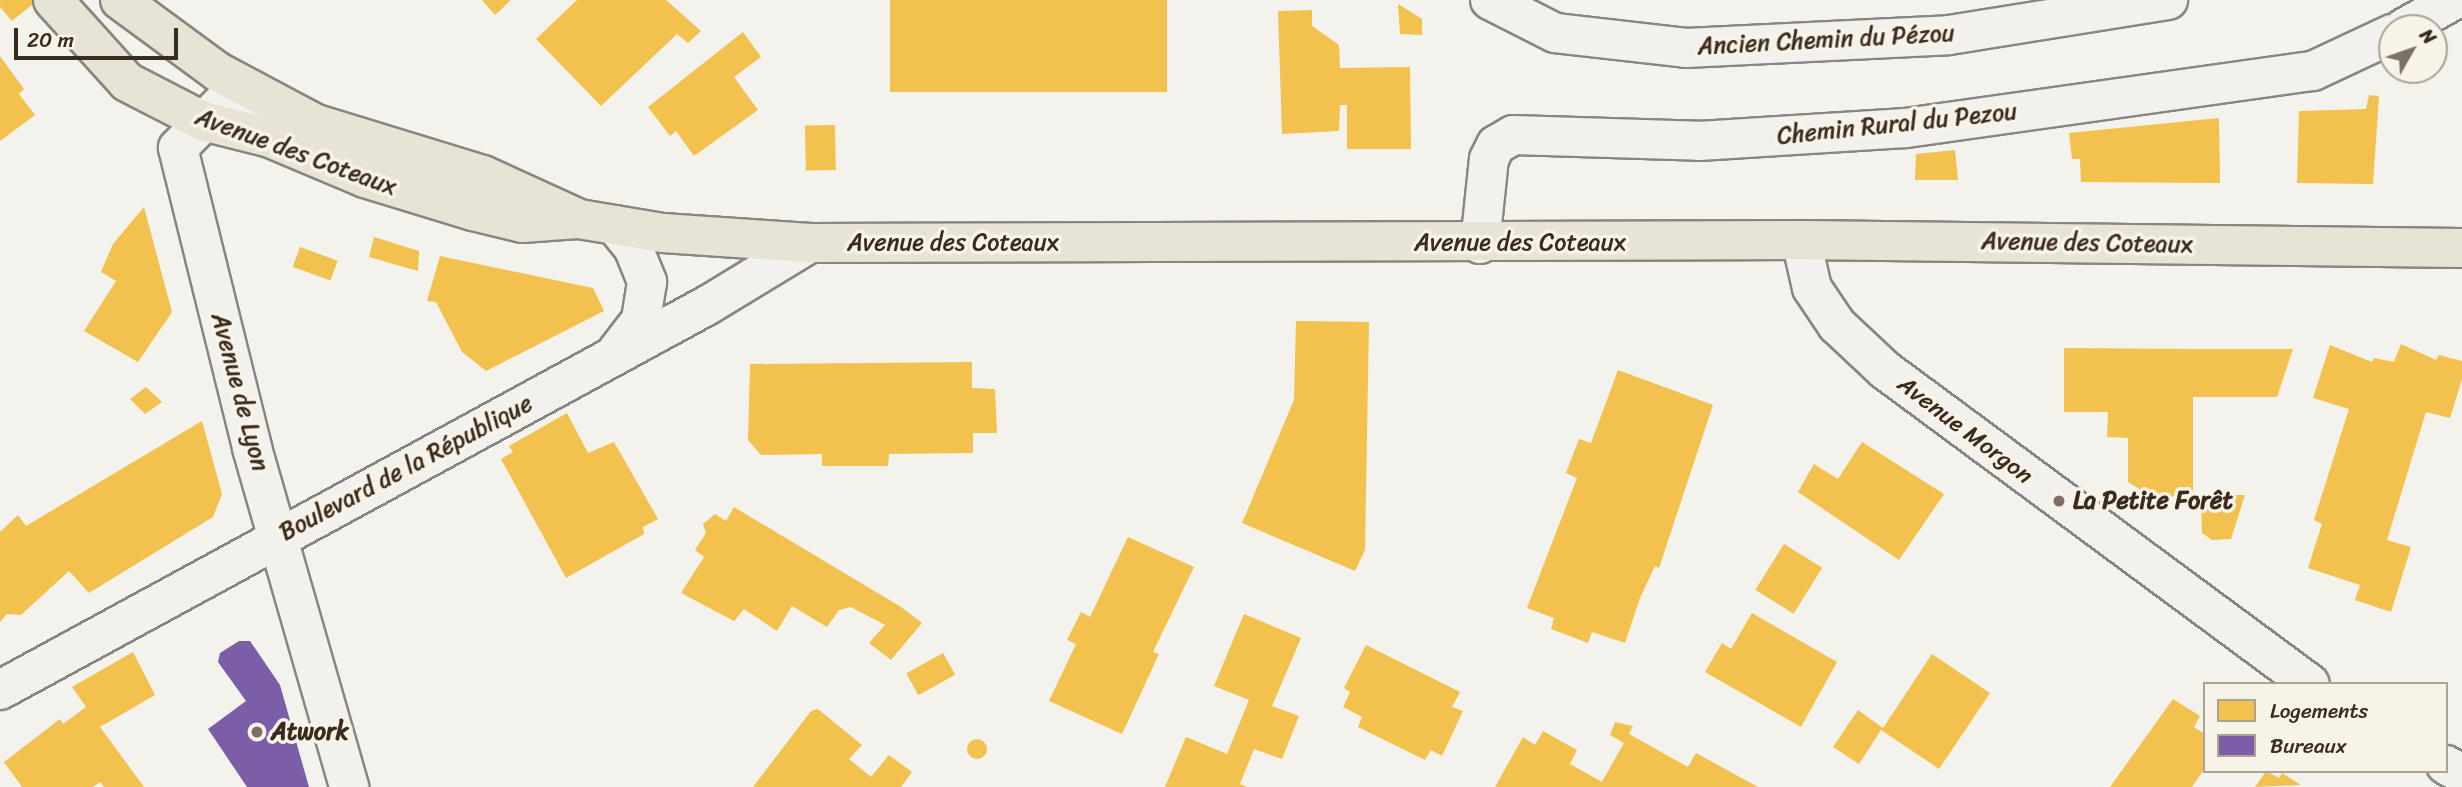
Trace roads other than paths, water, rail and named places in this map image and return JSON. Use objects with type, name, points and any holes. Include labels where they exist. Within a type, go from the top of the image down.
[{"type":"main road","name":"Avenue des Coteaux","points":[[53,0],[88,43],[127,82],[203,121],[270,138],[365,178],[473,211],[523,223],[597,222],[810,243],[1480,244],[1801,240],[2462,248]]},
{"type":"main road","name":"Avenue des Coteaux","points":[[124,3],[218,72],[316,124],[483,175],[597,222]]},
{"type":"main road","points":[[473,211],[483,175]]},
{"type":"street","name":"Ancien Chemin du Pézou","points":[[1490,0],[1555,33],[1686,48],[1949,35],[2168,0]]},
{"type":"street","points":[[2429,14],[2454,0]]},
{"type":"street","name":"Chemin Rural du Pezou","points":[[1480,244],[1489,159],[1496,145],[1513,135],[1699,141],[1906,128],[2313,71],[2378,41]]},
{"type":"street","name":"Avenue de Lyon","points":[[316,124],[222,103],[178,148],[252,448],[281,536],[349,787]]},
{"type":"street","points":[[597,222],[633,247],[647,282],[641,320],[614,355]]},
{"type":"street","name":"Avenue Morgon","points":[[1801,240],[1812,288],[1837,325],[1885,370],[2307,682]]},
{"type":"street","name":"Boulevard de la République","points":[[0,690],[614,355],[810,243]]},
{"type":"place","name":"La Petite Forêt","points":[[2059,501]]},
{"type":"place","name":"Atwork","points":[[257,732]]}]
